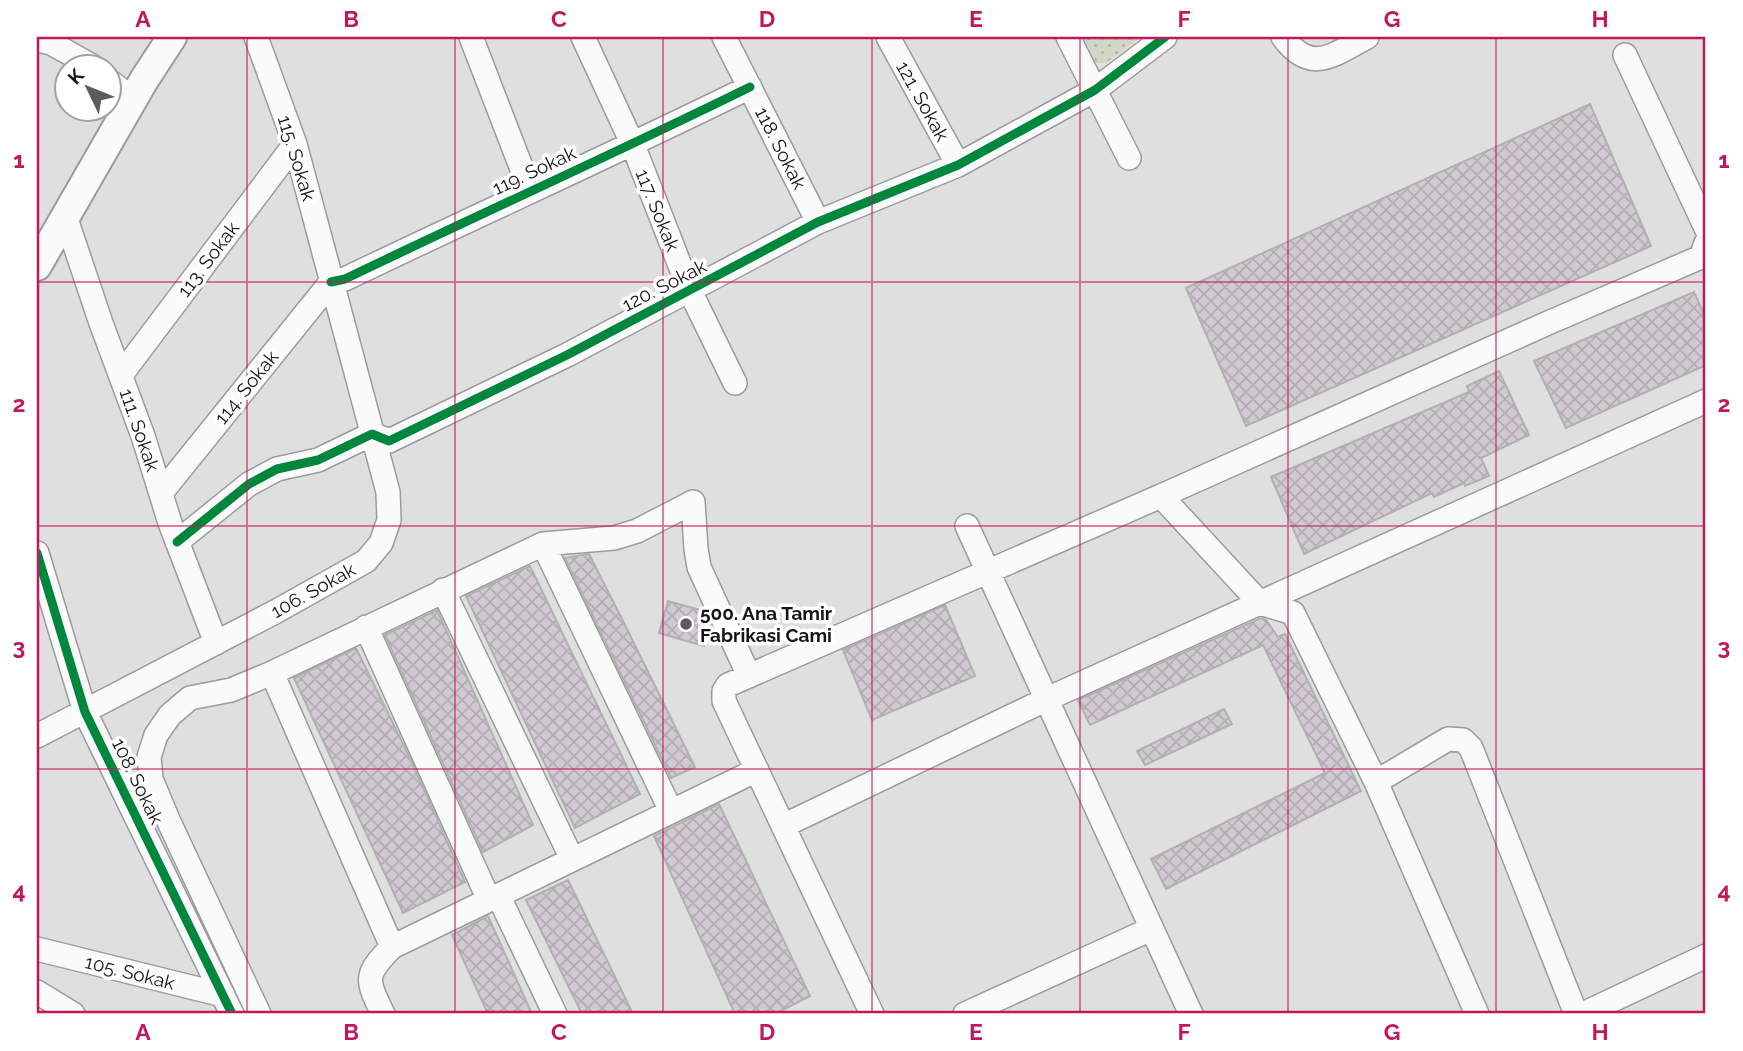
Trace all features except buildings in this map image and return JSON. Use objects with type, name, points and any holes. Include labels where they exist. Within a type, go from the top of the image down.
[{"type":"main road","points":[[37,266],[133,99],[172,37]]},
{"type":"street","name":"115. Sokak","points":[[256,37],[295,144],[331,282]]},
{"type":"street","points":[[471,37],[530,190]]},
{"type":"street","name":"117. Sokak","points":[[583,37],[633,145],[690,291],[735,383]]},
{"type":"street","name":"118. Sokak","points":[[724,37],[818,222]]},
{"type":"street","name":"121. Sokak","points":[[888,37],[958,165]]},
{"type":"street","points":[[1068,37],[1129,159]]},
{"type":"street","name":"120. Sokak","points":[[177,542],[249,484],[277,469],[318,460],[372,434],[389,441],[567,355],[818,222],[958,165],[1095,90],[1165,37]]},
{"type":"street","points":[[1283,37],[1293,51],[1305,58],[1319,59],[1336,54],[1367,37]]},
{"type":"street","points":[[37,40],[64,43]]},
{"type":"street","points":[[1625,55],[1706,228]]},
{"type":"street","name":"119. Sokak","points":[[331,282],[345,279],[530,190],[633,145],[750,87]]},
{"type":"street","points":[[122,91],[133,99]]},
{"type":"street","name":"113. Sokak","points":[[121,375],[295,144]]},
{"type":"street","name":"111. Sokak","points":[[65,216],[143,436],[177,542],[216,643]]},
{"type":"street","points":[[872,1014],[724,701],[724,691],[729,685],[1701,257],[1706,243]]},
{"type":"street","name":"106. Sokak","points":[[37,736],[366,561],[381,542],[389,520],[388,492],[331,282]]},
{"type":"street","name":"114. Sokak","points":[[161,493],[331,282]]},
{"type":"street","points":[[783,826],[1047,699],[1706,401]]},
{"type":"street","points":[[1161,496],[1260,603],[1293,613],[1376,782],[1477,1014]]},
{"type":"street","points":[[260,1014],[151,779],[149,757],[156,735],[170,715],[190,698],[231,690],[272,673],[543,544],[614,538],[637,531],[693,502],[695,549],[699,567],[749,676]]},
{"type":"street","points":[[967,526],[1191,1014]]},
{"type":"street","points":[[543,544],[671,811]]},
{"type":"street","name":"108. Sokak","points":[[37,553],[85,712],[227,1005]]},
{"type":"street","points":[[443,590],[572,859]]},
{"type":"street","points":[[366,627],[494,897],[555,1014]]},
{"type":"street","points":[[272,673],[393,947]]},
{"type":"street","points":[[1376,782],[1448,739],[1463,740],[1471,748],[1576,1014]]},
{"type":"street","points":[[383,1014],[370,988],[371,976],[375,964],[393,947],[757,769]]},
{"type":"street","points":[[965,1014],[1152,929]]},
{"type":"street","name":"105. Sokak","points":[[37,949],[227,1005]]},
{"type":"street","points":[[1583,1014],[1706,956]]},
{"type":"street","points":[[37,992],[73,1014]]},
{"type":"green space","points":[[1081,37],[1141,37],[1106,63],[1095,63]]},
{"type":"cycle path","points":[[177,542],[249,484],[277,469],[318,460],[372,434],[389,441],[567,355],[818,222],[958,165],[1095,90],[1165,37]]},
{"type":"cycle path","points":[[331,282],[345,279],[750,87]]},
{"type":"cycle path","points":[[37,553],[85,712],[232,1014]]},
{"type":"place","name":"500. Ana Tamir Fabrikasi Cami","points":[[686,624]]}]
